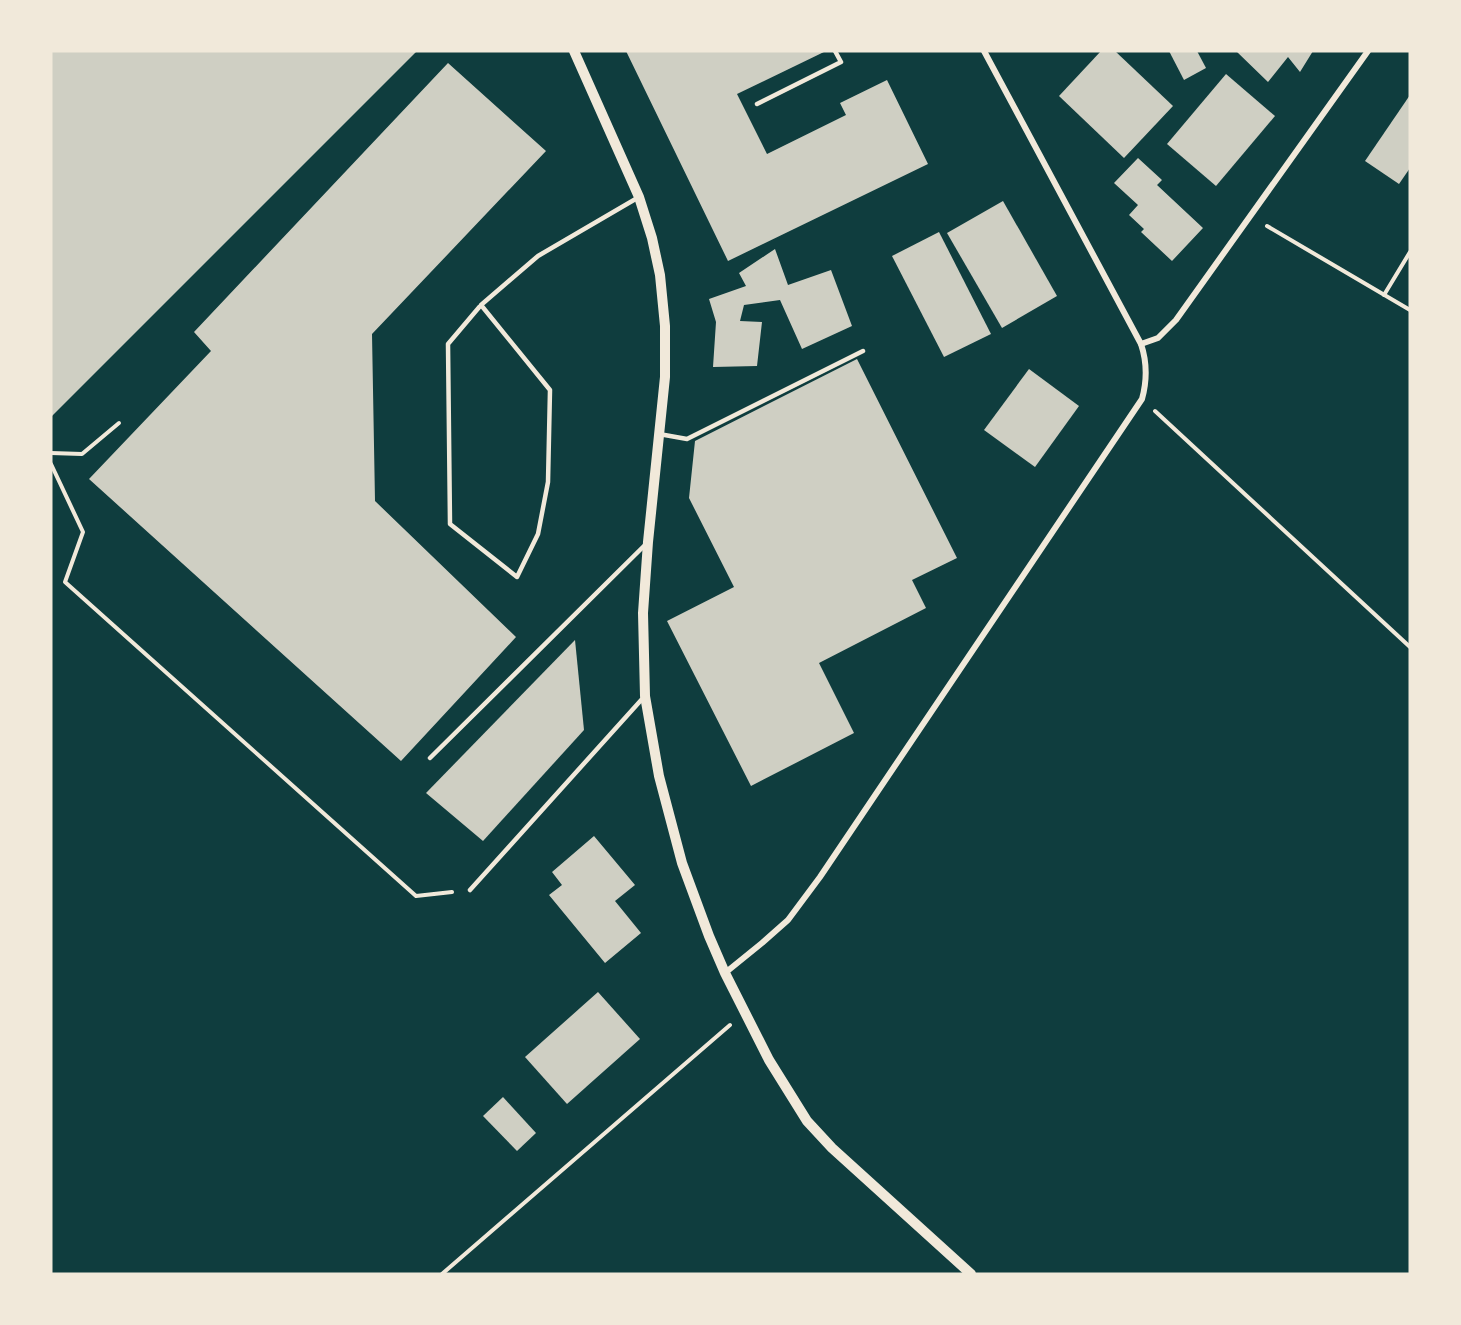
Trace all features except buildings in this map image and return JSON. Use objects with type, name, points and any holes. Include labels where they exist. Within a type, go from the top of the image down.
[{"type":"street","points":[[574,51],[639,197],[652,238],[660,275],[665,326],[665,377],[643,613],[645,696],[659,776],[682,863],[725,973],[769,1060],[807,1121],[832,1148],[971,1274]]},
{"type":"street","points":[[725,973],[788,920],[820,877],[1142,399],[1146,372],[1141,344],[984,51]]},
{"type":"street","points":[[1141,344],[1158,338],[1176,320],[1368,51]]},
{"type":"lane","points":[[757,104],[841,62],[835,51]]},
{"type":"lane","points":[[481,305],[550,390],[548,482],[538,534],[517,577],[450,524],[448,344],[481,305],[538,256],[639,197]]},
{"type":"lane","points":[[659,434],[687,439],[863,351]]},
{"type":"lane","points":[[430,758],[648,542]]},
{"type":"lane","points":[[470,890],[645,696]]},
{"type":"path","points":[[1251,217],[1410,310]]},
{"type":"path","points":[[1384,295],[1410,252]]},
{"type":"path","points":[[1142,399],[1410,647]]},
{"type":"path","points":[[51,453],[82,454],[119,423]]},
{"type":"path","points":[[51,464],[83,532],[66,582],[416,896],[470,890]]},
{"type":"path","points":[[442,1274],[745,1012]]}]
